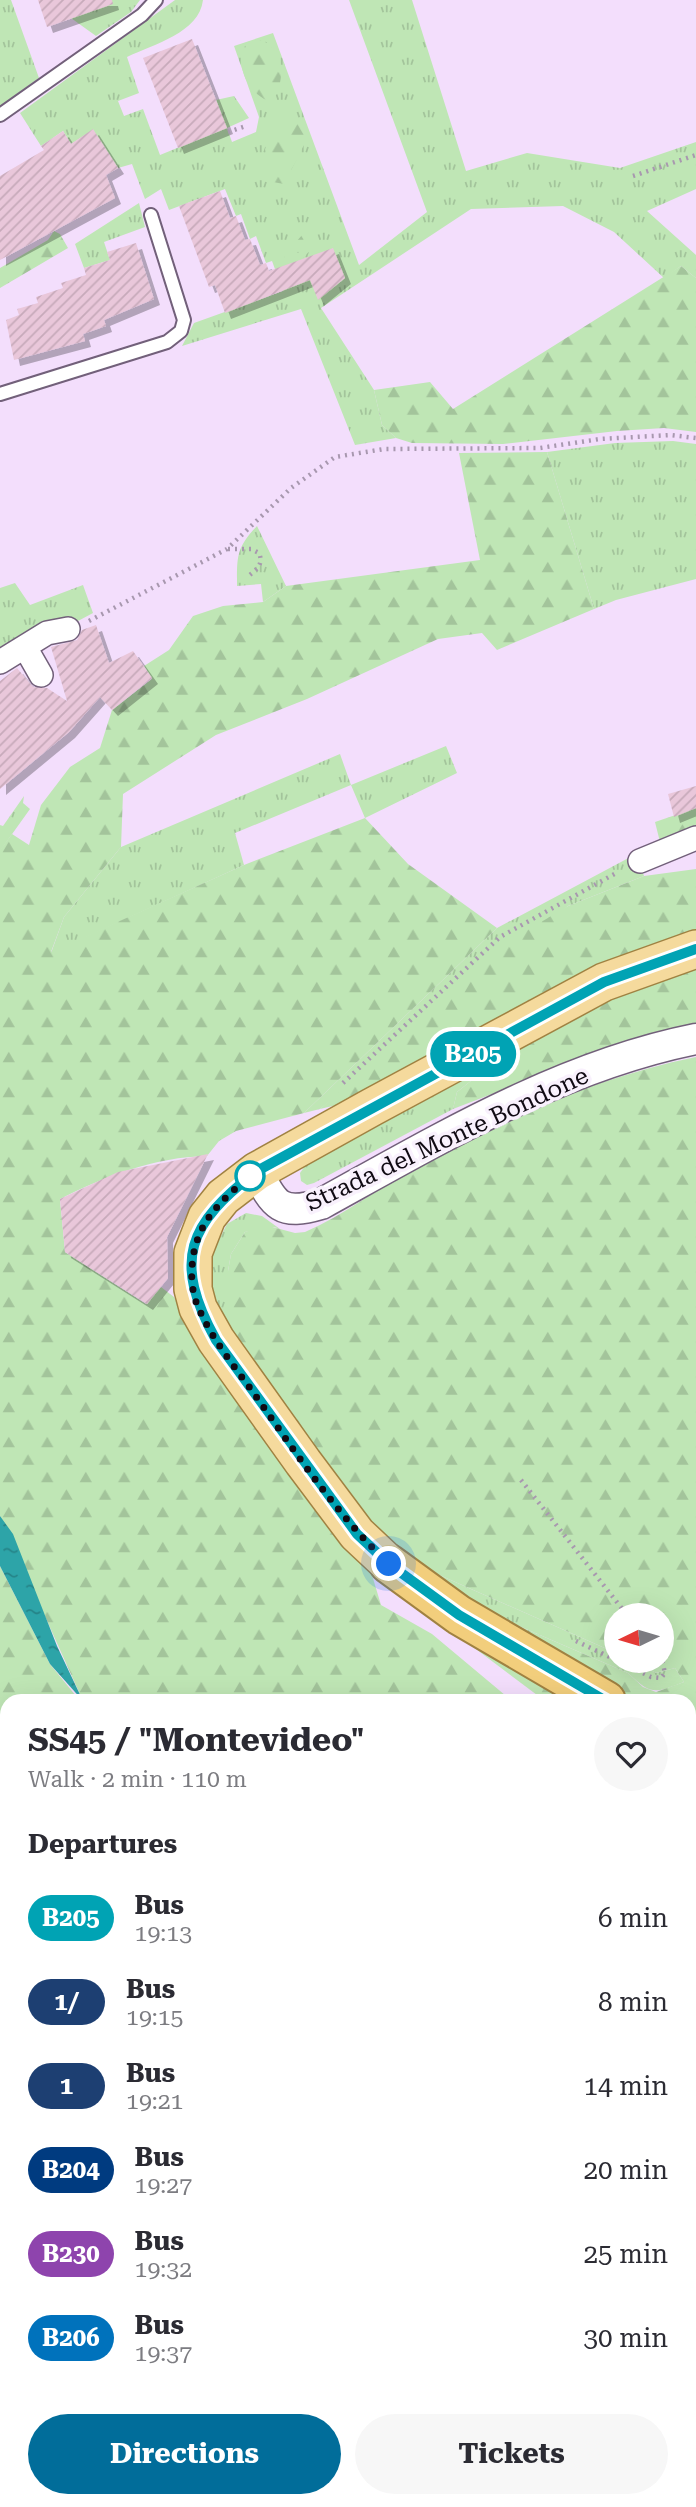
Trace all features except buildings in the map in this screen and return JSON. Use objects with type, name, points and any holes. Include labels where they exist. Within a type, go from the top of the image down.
[{"type":"highway","points":[[389,1564],[459,1615],[594,1694]]},
{"type":"main road","points":[[389,1564],[357,1534],[216,1340],[198,1308],[191,1271],[198,1234],[223,1197],[257,1171],[604,982],[696,949]]},
{"type":"street","points":[[0,662],[47,633],[68,629]]},
{"type":"street","points":[[24,647],[41,675]]},
{"type":"street","points":[[640,861],[696,838]]},
{"type":"street","name":"Strada del Monte Bondone","points":[[257,1171],[275,1203],[295,1210],[313,1207],[426,1144],[506,1107],[586,1072],[696,1039]]},
{"type":"lane","points":[[0,115],[142,15],[156,0]]},
{"type":"lane","points":[[0,394],[167,342],[181,331],[184,320],[151,215]]},
{"type":"path","points":[[228,132],[246,126]]},
{"type":"path","points":[[633,176],[696,155]]},
{"type":"path","points":[[68,629],[80,626],[227,549],[291,488],[335,457],[384,449],[540,448],[600,439],[670,435],[696,438]]},
{"type":"path","points":[[227,549],[251,549],[259,552],[261,561],[258,569],[247,577]]},
{"type":"path","points":[[340,1086],[500,937],[640,861]]},
{"type":"path","points":[[521,1480],[618,1603]]},
{"type":"path","points":[[643,1673],[661,1678],[665,1673]]},
{"type":"green space","points":[[0,0],[11,0],[39,78],[0,106]]},
{"type":"green space","points":[[107,0],[140,0],[131,12],[96,36],[71,18]]},
{"type":"green space","points":[[175,0],[203,0],[200,11],[184,29],[127,57],[139,93],[118,101],[124,116],[143,109],[160,155],[226,128],[216,100],[234,96],[249,118],[227,128],[232,142],[256,132],[259,117],[234,46],[273,33],[359,265],[427,212],[349,0],[412,0],[466,171],[527,153],[620,168],[696,142],[696,189],[647,211],[696,255],[696,278],[681,266],[664,278],[614,232],[563,206],[471,209],[321,308],[374,390],[382,425],[396,438],[355,445],[301,309],[182,346],[194,323],[283,291],[272,261],[266,263],[256,236],[250,239],[241,214],[236,216],[225,189],[169,210],[161,189],[145,199],[132,164],[118,168],[93,130],[71,144],[63,131],[41,146],[20,113]]},
{"type":"green space","points":[[262,40],[275,51],[281,66],[278,91],[274,99],[268,101],[248,84],[242,68],[243,50],[247,42]]},
{"type":"green space","points":[[293,114],[303,126],[307,139],[284,184],[273,182],[268,172],[269,156],[265,150],[270,126]]},
{"type":"green space","points":[[139,203],[145,227],[104,242],[110,260],[84,268],[75,244]]},
{"type":"green space","points":[[54,231],[60,234],[68,248],[0,288],[0,268],[48,240]]},
{"type":"green space","points":[[303,234],[315,236],[317,243],[302,259],[302,272],[285,272],[284,258],[288,249],[299,253],[296,242]]},
{"type":"green space","points":[[681,266],[696,278],[696,432],[664,428],[503,444],[412,443],[396,438],[382,425],[374,390],[430,382],[453,409]]},
{"type":"green space","points":[[673,441],[696,444],[696,579],[616,600],[594,609],[547,452],[615,443]]},
{"type":"green space","points":[[547,452],[594,609],[497,650],[482,633],[438,639],[307,699],[216,735],[123,794],[121,847],[64,917],[51,952],[244,865],[365,818],[408,864],[497,928],[304,1113],[236,1131],[219,1141],[207,1156],[169,1160],[131,1169],[60,1199],[65,1252],[146,1304],[161,1287],[174,1297],[202,1349],[369,1565],[381,1605],[432,1634],[504,1694],[80,1694],[0,1516],[0,850],[12,834],[29,845],[41,805],[70,767],[100,748],[112,710],[152,679],[144,666],[169,650],[193,616],[223,606],[263,602],[286,586],[480,560],[459,453]]},
{"type":"green space","points":[[257,526],[286,586],[263,602],[261,584],[237,586],[241,547]]},
{"type":"green space","points":[[15,583],[30,605],[83,585],[93,613],[78,621],[50,624],[0,650],[0,588]]},
{"type":"green space","points":[[446,746],[457,773],[365,818],[351,785]]},
{"type":"green space","points":[[340,754],[351,785],[235,833],[244,865],[51,953],[64,917],[121,847]]},
{"type":"green space","points":[[24,796],[23,803],[30,809],[0,851],[0,825],[3,826]]},
{"type":"green space","points":[[696,808],[696,826],[660,842],[655,822]]},
{"type":"green space","points":[[636,854],[644,876],[568,906],[320,1109],[304,1113],[497,928]]},
{"type":"green space","points":[[696,869],[696,931],[341,1104],[320,1109],[494,950],[568,906],[644,876]]},
{"type":"green space","points":[[696,966],[696,1025],[624,1043],[453,1109],[457,1092],[505,1054],[619,992]]},
{"type":"green space","points":[[505,1054],[457,1092],[453,1109],[314,1183],[307,1185],[301,1181],[300,1173],[305,1166]]},
{"type":"green space","points":[[696,1057],[696,1694],[620,1694],[473,1606],[604,1663],[604,1673],[628,1673],[643,1687],[656,1692],[684,1682],[674,1668],[674,1603],[604,1603],[604,1648],[410,1562],[374,1535],[249,1364],[228,1319],[228,1271],[231,1254],[245,1232],[265,1225],[295,1233],[305,1232],[347,1210],[415,1167],[482,1132],[552,1101],[623,1076]]},
{"type":"green space","points":[[246,1213],[262,1216],[280,1229],[274,1227],[245,1232],[231,1254],[228,1271],[249,1364],[214,1304],[207,1263],[227,1224]]},
{"type":"green space","points":[[410,1562],[604,1648],[604,1663],[473,1606]]},
{"type":"green space","points":[[0,1566],[50,1664],[74,1694],[0,1694]]},
{"type":"green space","points":[[440,1622],[561,1694],[536,1694]]},
{"type":"green space","points":[[675,1668],[684,1682],[660,1690],[643,1686],[628,1673],[674,1673]]},
{"type":"water","points":[[0,1516],[13,1534],[57,1646],[80,1694],[50,1664],[0,1566]]},
{"type":"bus line","name":"B205","points":[[593,1694],[459,1615],[389,1564],[357,1534],[216,1340],[198,1308],[191,1271],[193,1253],[198,1234],[207,1217],[223,1197],[257,1171],[604,982],[696,949]]},
{"type":"route","points":[[250,1176],[257,1171],[223,1197],[198,1234],[191,1271],[198,1308],[216,1340],[303,1462],[357,1534],[389,1564]]}]
